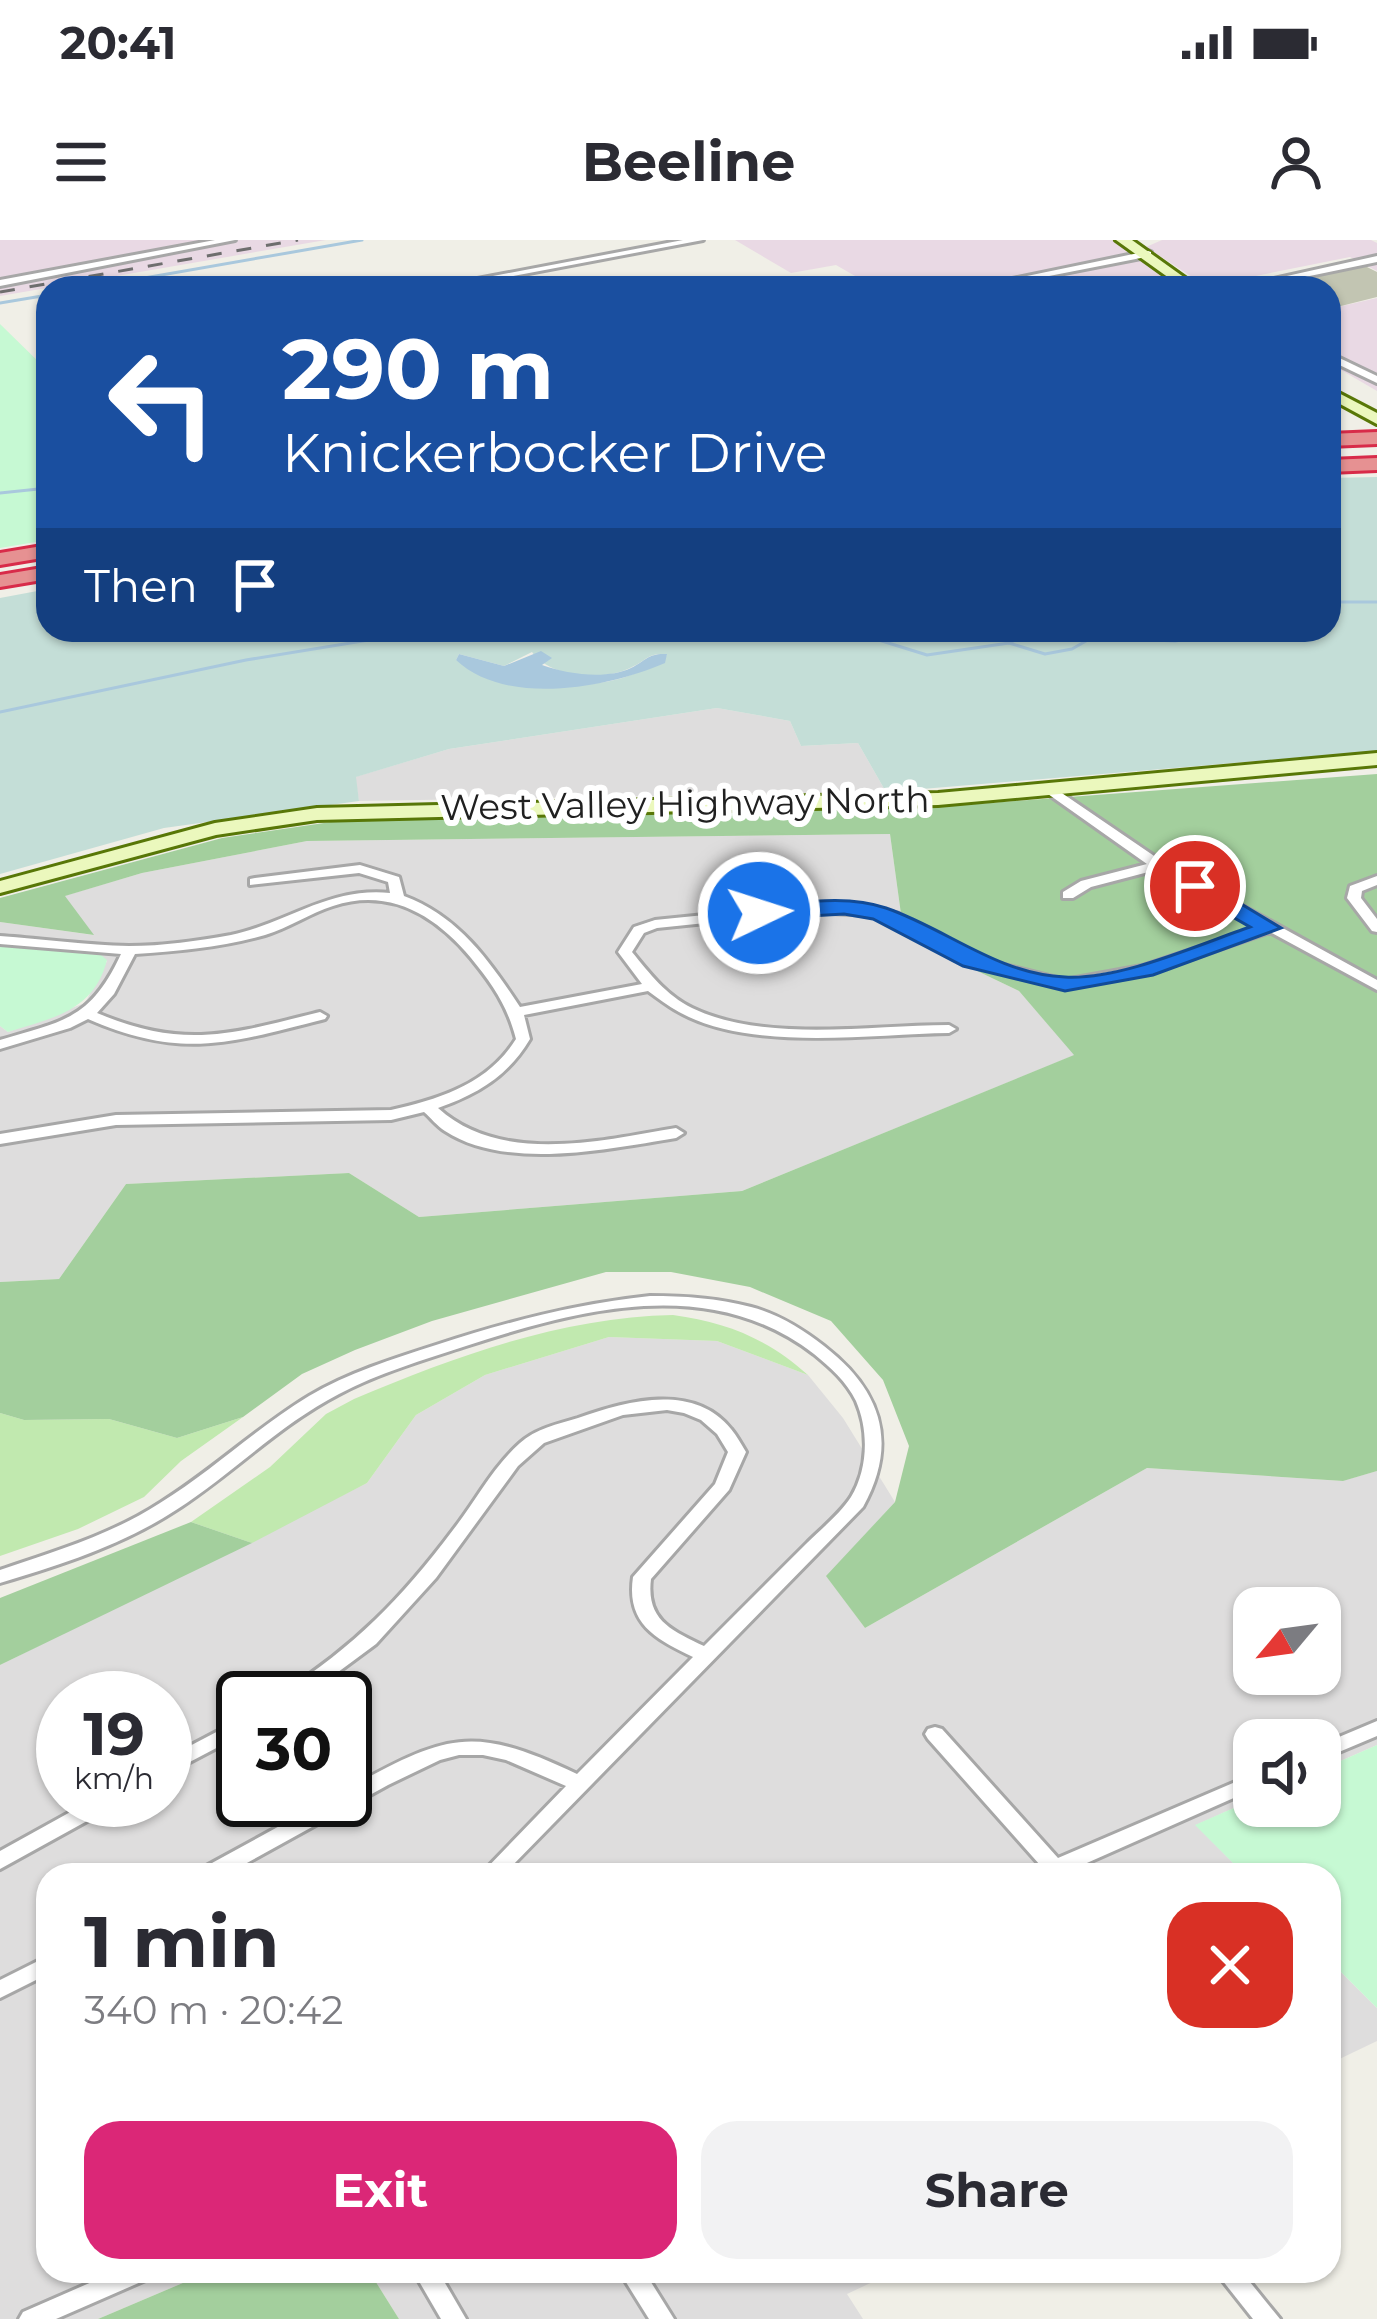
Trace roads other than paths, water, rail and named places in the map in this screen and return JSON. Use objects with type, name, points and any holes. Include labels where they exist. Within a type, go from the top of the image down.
[{"type":"highway","points":[[1341,442],[1377,440]]},
{"type":"highway","points":[[1341,468],[1377,467]]},
{"type":"highway","points":[[0,560],[36,553]]},
{"type":"highway","points":[[0,581],[36,575]]},
{"type":"main road","points":[[1123,240],[1176,276]]},
{"type":"main road","points":[[1341,399],[1377,419]]},
{"type":"main road","name":"West Valley Highway North","points":[[0,887],[215,829],[317,814],[848,802],[1053,791],[1377,759]]},
{"type":"street","points":[[37,276],[230,240]]},
{"type":"street","points":[[501,276],[698,240]]},
{"type":"street","points":[[1035,276],[1148,254]]},
{"type":"street","points":[[1296,276],[1377,259]]},
{"type":"street","points":[[0,283],[36,276]]},
{"type":"street","points":[[1341,362],[1377,380]]},
{"type":"street","points":[[1053,791],[1158,865],[1377,986]]},
{"type":"street","points":[[1067,895],[1086,884],[1158,865]]},
{"type":"street","points":[[255,882],[368,869],[394,880],[398,896]]},
{"type":"street","points":[[1370,882],[1355,889],[1356,907],[1377,928]]},
{"type":"street","points":[[0,940],[130,950],[230,939],[336,900],[398,896],[426,907],[480,955],[516,1012],[524,1039],[495,1075],[428,1107],[391,1114],[116,1120],[0,1139]]},
{"type":"street","points":[[949,1029],[728,1028],[689,1014],[647,986],[625,952],[628,940],[639,930],[676,920],[812,908],[871,911],[894,916],[971,961],[1065,984],[1145,970],[1269,928]]},
{"type":"street","points":[[0,1045],[90,1015],[112,992],[130,950]]},
{"type":"street","points":[[516,1012],[647,986]]},
{"type":"street","points":[[90,1015],[132,1035],[170,1043],[214,1040],[320,1016]]},
{"type":"street","points":[[428,1107],[460,1137],[496,1145],[610,1144],[676,1133]]},
{"type":"street","points":[[0,1577],[138,1524],[184,1498],[292,1414],[355,1379],[577,1307],[686,1301],[752,1315],[808,1340],[849,1376],[867,1402],[876,1434],[871,1479],[857,1503],[501,1863]]},
{"type":"street","points":[[330,1671],[403,1612],[525,1447],[597,1417],[653,1403],[699,1412],[720,1424],[737,1452],[723,1486],[642,1577],[638,1594],[648,1620],[662,1634],[705,1655]]},
{"type":"street","points":[[1341,1744],[1377,1728]]},
{"type":"street","points":[[934,1734],[1039,1863]]},
{"type":"street","points":[[372,1786],[433,1753],[477,1744],[520,1754],[578,1783]]},
{"type":"street","points":[[1064,1863],[1233,1790]]},
{"type":"street","points":[[0,1861],[61,1827]]},
{"type":"street","points":[[230,1863],[296,1827]]},
{"type":"street","points":[[0,1990],[36,1970]]},
{"type":"street","points":[[31,2319],[114,2283]]},
{"type":"street","points":[[432,2283],[454,2319]]},
{"type":"street","points":[[639,2283],[662,2319]]},
{"type":"street","points":[[1237,2283],[1268,2319]]},
{"type":"waterway","points":[[156,276],[362,240]]},
{"type":"waterway","points":[[0,303],[36,297]]},
{"type":"waterway","points":[[0,493],[36,489]]},
{"type":"waterway","points":[[1341,602],[1377,602]]},
{"type":"waterway","points":[[0,712],[246,660],[356,642]]},
{"type":"waterway","points":[[885,642],[927,655],[1009,643]]},
{"type":"waterway","points":[[1009,643],[1045,654],[1084,642]]},
{"type":"railway","points":[[92,276],[298,240]]},
{"type":"railway","points":[[0,292],[36,286]]}]
